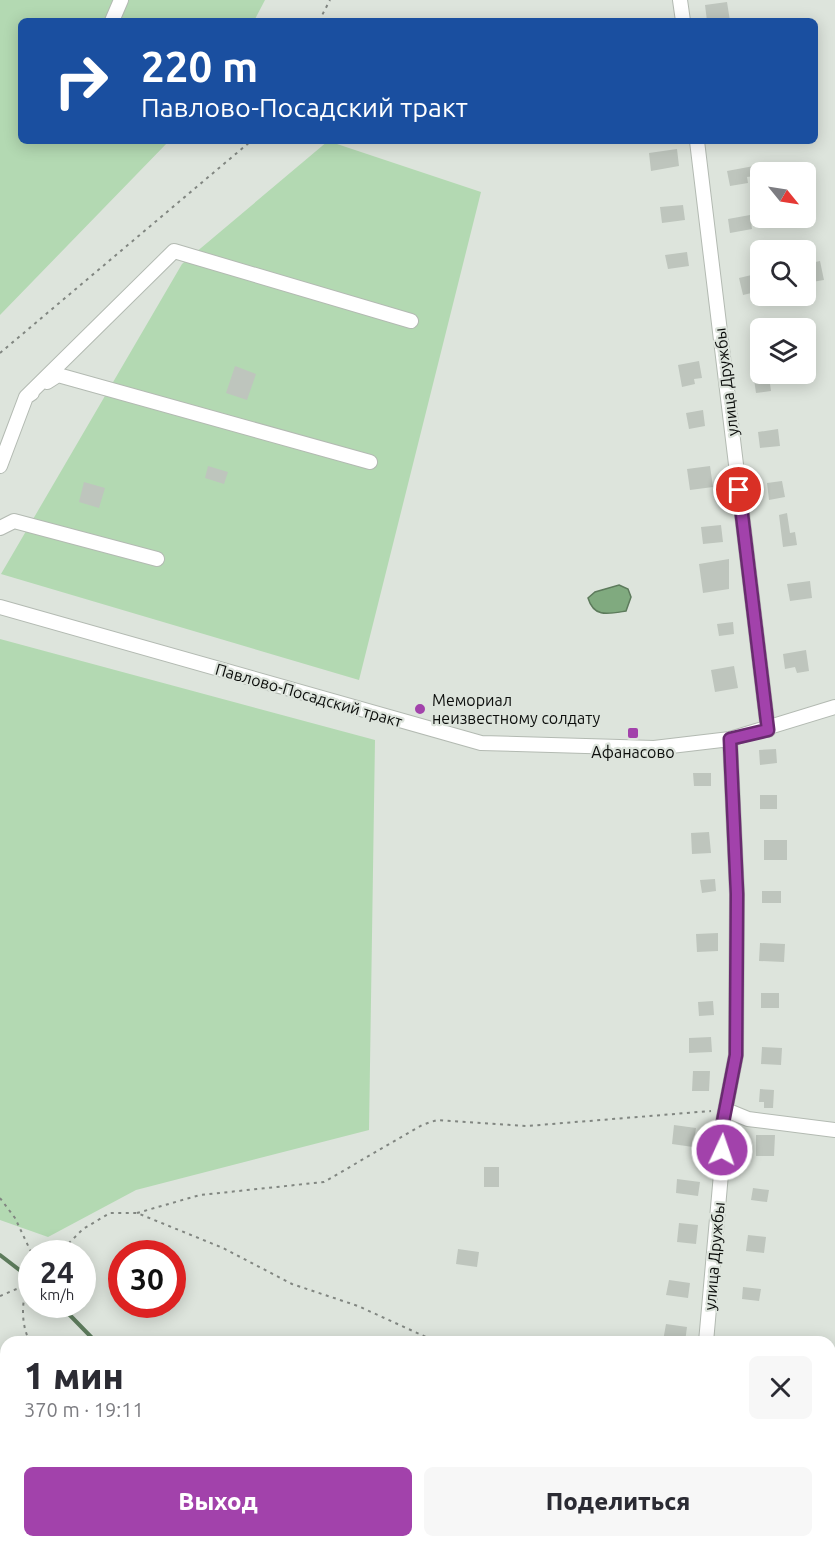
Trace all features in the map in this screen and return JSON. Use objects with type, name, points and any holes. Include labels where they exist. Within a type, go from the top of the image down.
[{"type":"street","points":[[113,18],[121,0]]},
{"type":"street","points":[[680,0],[683,18]]},
{"type":"street","name":"улица Дружбы","points":[[697,144],[768,730]]},
{"type":"street","points":[[0,466],[26,397],[174,251],[411,321]]},
{"type":"street","points":[[26,397],[58,375],[370,462]]},
{"type":"street","points":[[0,528],[7,520],[157,560]]},
{"type":"street","name":"Павлово-Посадский тракт","points":[[0,607],[481,743],[654,748],[730,739],[768,730],[835,707]]},
{"type":"street","name":"улица Дружбы","points":[[707,1336],[721,1174],[722,1127],[736,1055],[737,894],[730,739]]},
{"type":"street","points":[[726,1110],[748,1119],[835,1130]]},
{"type":"path","points":[[321,18],[330,0]]},
{"type":"path","points":[[0,353],[247,144]]},
{"type":"path","points":[[72,1240],[83,1229],[110,1213],[137,1213],[200,1195],[324,1182],[422,1125],[437,1120],[526,1126],[726,1110]]},
{"type":"path","points":[[0,1198],[15,1218],[25,1240]]},
{"type":"path","points":[[137,1213],[223,1248],[292,1284],[358,1306],[423,1336]]},
{"type":"path","points":[[0,1296],[18,1288]]},
{"type":"path","points":[[23,1318],[22,1327],[27,1336]]},
{"type":"shaded area","points":[[0,0],[265,0],[256,18],[18,18],[18,144],[166,144],[0,315]]},
{"type":"shaded area","points":[[324,144],[337,144],[481,192],[359,680],[1,574],[182,264]]},
{"type":"shaded area","points":[[619,585],[628,589],[631,597],[626,611],[602,613],[594,609],[588,598],[595,592]]},
{"type":"shaded area","points":[[0,639],[375,740],[369,1130],[136,1190],[48,1237],[0,1220]]},
{"type":"building","points":[[727,2],[730,18],[707,18],[705,5]]},
{"type":"building","points":[[677,149],[679,166],[651,171],[649,153]]},
{"type":"building","points":[[750,167],[748,183],[730,186],[727,171]]},
{"type":"building","points":[[683,205],[685,220],[662,223],[660,207]]},
{"type":"building","points":[[750,215],[750,228],[752,229],[730,233],[728,219]]},
{"type":"building","points":[[687,252],[689,266],[668,269],[665,255]]},
{"type":"building","points":[[820,261],[824,280],[816,281],[816,262]]},
{"type":"building","points":[[750,275],[750,293],[743,295],[739,278]]},
{"type":"building","points":[[699,361],[702,378],[694,379],[695,384],[682,387],[678,365]]},
{"type":"building","points":[[235,366],[256,374],[247,400],[226,393]]},
{"type":"building","points":[[755,384],[770,384],[771,391],[756,393]]},
{"type":"building","points":[[703,410],[705,426],[689,429],[686,413]]},
{"type":"building","points":[[778,429],[780,446],[760,448],[758,432]]},
{"type":"building","points":[[208,466],[228,472],[224,484],[205,478]]},
{"type":"building","points":[[710,466],[713,487],[690,490],[687,469]]},
{"type":"building","points":[[782,481],[785,497],[769,500],[767,483]]},
{"type":"building","points":[[84,482],[105,488],[99,508],[79,502]]},
{"type":"building","points":[[787,513],[790,533],[795,532],[797,545],[783,547],[779,515]]},
{"type":"building","points":[[721,525],[723,542],[703,544],[701,527]]},
{"type":"building","points":[[729,559],[729,589],[703,593],[699,564]]},
{"type":"building","points":[[810,581],[812,598],[790,601],[787,584]]},
{"type":"building","points":[[733,622],[734,634],[719,636],[717,624]]},
{"type":"building","points":[[806,650],[809,671],[797,673],[795,667],[785,669],[783,654]]},
{"type":"building","points":[[734,666],[738,688],[715,692],[711,670]]},
{"type":"building","points":[[776,749],[777,763],[760,765],[759,750]]},
{"type":"building","points":[[693,773],[711,773],[711,786],[694,786]]},
{"type":"building","points":[[760,795],[777,795],[777,809],[760,809]]},
{"type":"building","points":[[709,832],[711,853],[692,854],[691,833]]},
{"type":"building","points":[[764,840],[787,840],[787,860],[764,860]]},
{"type":"building","points":[[715,879],[716,891],[702,893],[700,880]]},
{"type":"building","points":[[762,891],[781,891],[781,903],[762,903]]},
{"type":"building","points":[[718,933],[718,951],[697,952],[696,934]]},
{"type":"building","points":[[760,943],[785,944],[784,962],[759,961]]},
{"type":"building","points":[[761,993],[779,993],[779,1008],[761,1008]]},
{"type":"building","points":[[713,1001],[714,1015],[699,1016],[698,1002]]},
{"type":"building","points":[[711,1037],[712,1052],[689,1053],[689,1038]]},
{"type":"building","points":[[762,1047],[782,1048],[781,1065],[761,1064]]},
{"type":"building","points":[[693,1071],[710,1071],[709,1091],[692,1091]]},
{"type":"building","points":[[760,1089],[774,1090],[773,1108],[764,1108],[764,1102],[759,1102]]},
{"type":"building","points":[[674,1125],[696,1128],[693,1147],[672,1144]]},
{"type":"building","points":[[756,1135],[775,1135],[774,1156],[756,1156]]},
{"type":"building","points":[[484,1167],[499,1167],[499,1187],[484,1187]]},
{"type":"building","points":[[677,1179],[700,1182],[698,1196],[676,1193]]},
{"type":"building","points":[[753,1188],[769,1190],[767,1202],[751,1200]]},
{"type":"building","points":[[679,1223],[698,1225],[696,1244],[677,1242]]},
{"type":"building","points":[[748,1235],[766,1237],[764,1253],[746,1251]]},
{"type":"building","points":[[458,1249],[479,1252],[477,1267],[456,1264]]},
{"type":"building","points":[[669,1280],[690,1283],[688,1298],[666,1295]]},
{"type":"building","points":[[743,1287],[761,1289],[759,1301],[742,1299]]},
{"type":"building","points":[[666,1324],[687,1327],[686,1336],[664,1336]]},
{"type":"waterway","points":[[0,1255],[18,1269]]},
{"type":"waterway","points":[[73,1318],[90,1336]]},
{"type":"place","name":"Мемориал неизвестному солдату","points":[[420,709]]},
{"type":"place","name":"Афанасово","points":[[633,733]]},
{"type":"route","points":[[722,1150],[722,1127],[735,1070],[736,1055],[737,894],[734,785],[730,739],[768,730],[739,490]]}]
